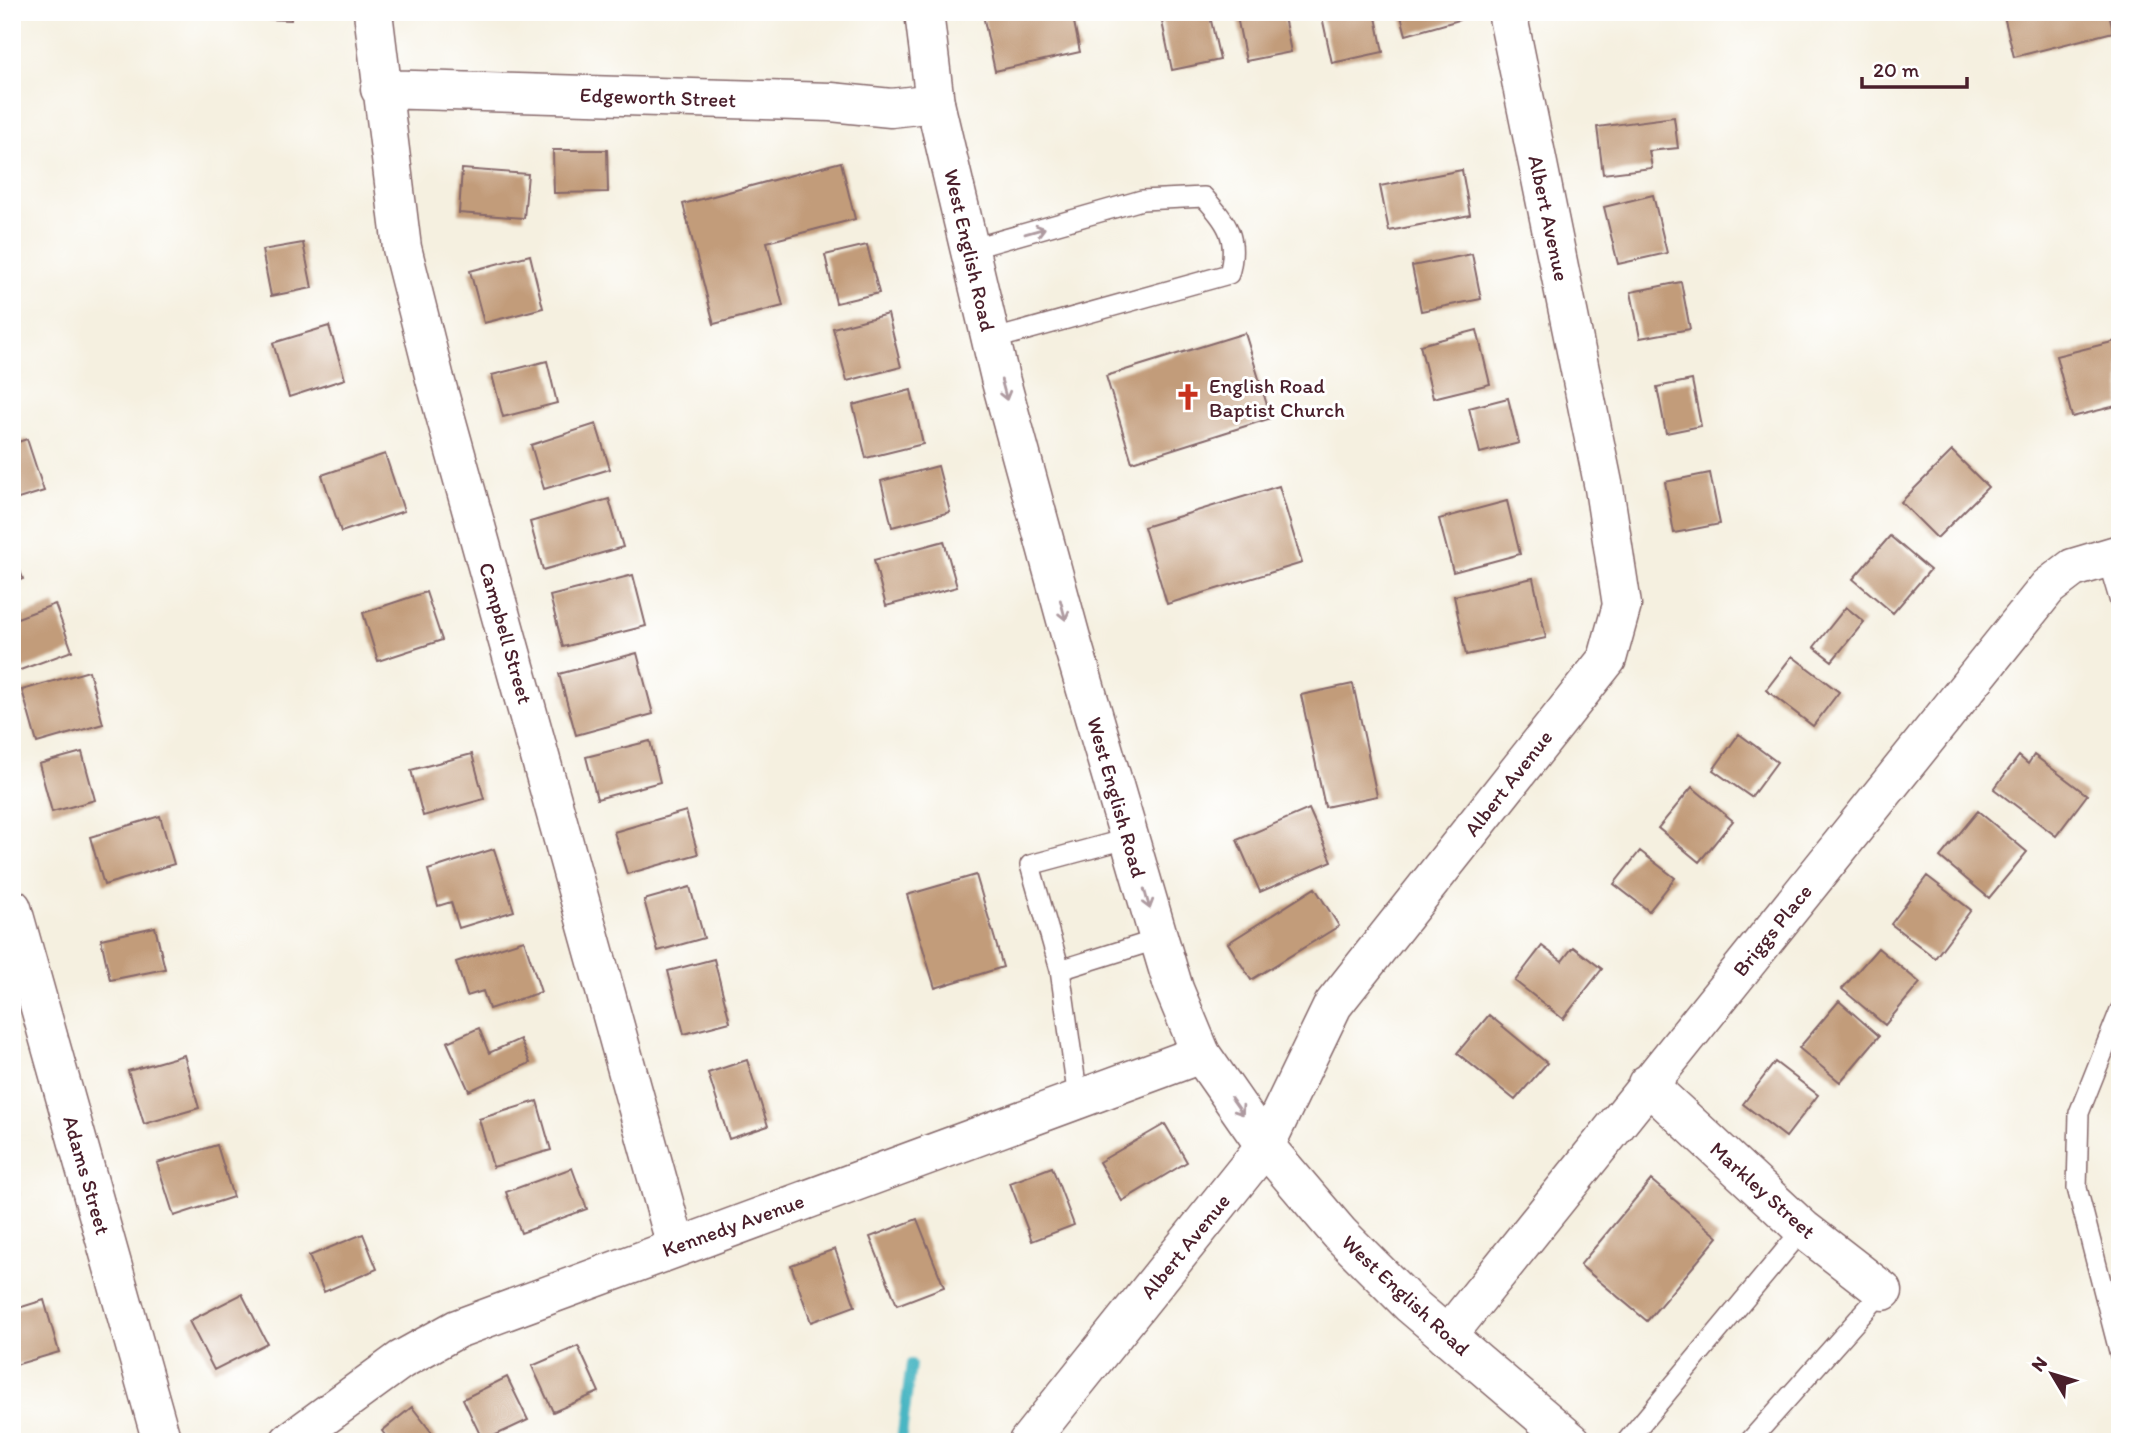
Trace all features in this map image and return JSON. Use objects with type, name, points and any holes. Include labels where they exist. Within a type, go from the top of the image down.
[{"type":"street","name":"Campbell Street","points":[[373,12],[380,89],[402,248],[432,366],[676,1246]]},
{"type":"street","name":"West English Road","points":[[924,12],[935,103],[991,340],[1074,649],[1159,939],[1174,989],[1201,1054],[1265,1146],[1340,1234],[1410,1305],[1572,1442]]},
{"type":"street","name":"Albert Avenue","points":[[1028,1442],[1265,1146],[1333,1004],[1607,659],[1622,605],[1604,488],[1507,12]]},
{"type":"street","name":"Edgeworth Street","points":[[380,89],[831,102],[891,108],[935,103]]},
{"type":"street","name":"Briggs Place","points":[[1447,1336],[2048,587],[2073,568],[2114,556]]},
{"type":"street","name":"Adams Street","points":[[12,908],[163,1442]]},
{"type":"street","name":"Kennedy Avenue","points":[[289,1442],[401,1360],[457,1329],[1201,1054]]},
{"type":"street","name":"Markley Street","points":[[1647,1084],[1803,1229],[1882,1291]]},
{"type":"lane","points":[[970,250],[1142,200],[1204,197],[1228,224],[1234,255],[1229,274],[991,340]]},
{"type":"lane","points":[[2114,556],[2120,602]]},
{"type":"lane","points":[[1078,1099],[1060,970],[1030,865],[1130,838]]},
{"type":"lane","points":[[1060,970],[1159,939]]},
{"type":"lane","points":[[2120,1010],[2079,1113],[2077,1188],[2120,1355]]},
{"type":"lane","points":[[1626,1442],[1803,1229]]},
{"type":"lane","points":[[1749,1442],[1882,1291]]},
{"type":"building","points":[[240,12],[292,12],[291,20],[240,18]]},
{"type":"building","points":[[994,12],[1072,12],[1080,52],[995,71],[983,15]]},
{"type":"building","points":[[1160,12],[1209,12],[1220,60],[1172,70]]},
{"type":"building","points":[[1236,12],[1283,12],[1291,52],[1246,61]]},
{"type":"building","points":[[1321,12],[1375,12],[1383,52],[1332,63]]},
{"type":"building","points":[[1400,12],[1457,12],[1459,20],[1406,35]]},
{"type":"building","points":[[2003,12],[2109,12],[2113,32],[2014,57]]},
{"type":"building","points":[[1674,117],[1678,148],[1649,151],[1652,168],[1603,174],[1597,127]]},
{"type":"building","points":[[553,150],[607,150],[608,192],[554,193]]},
{"type":"building","points":[[841,162],[855,219],[767,242],[783,306],[714,324],[683,204]]},
{"type":"building","points":[[462,169],[528,174],[524,218],[459,213]]},
{"type":"building","points":[[1462,170],[1470,215],[1389,231],[1380,186]]},
{"type":"building","points":[[1653,195],[1667,253],[1618,264],[1604,207]]},
{"type":"building","points":[[303,243],[312,288],[271,296],[262,250]]},
{"type":"building","points":[[867,245],[879,293],[836,303],[825,255]]},
{"type":"building","points":[[1472,254],[1481,299],[1421,311],[1412,266]]},
{"type":"building","points":[[530,255],[543,308],[484,323],[470,271]]},
{"type":"building","points":[[1681,282],[1690,329],[1640,338],[1631,292]]},
{"type":"building","points":[[888,314],[901,367],[847,381],[833,328]]},
{"type":"building","points":[[329,326],[345,379],[289,397],[273,343]]},
{"type":"building","points":[[1477,330],[1490,384],[1433,398],[1420,345]]},
{"type":"building","name":"English Road Baptist Church","points":[[1245,333],[1271,418],[1132,462],[1106,376]]},
{"type":"building","points":[[2120,340],[2120,405],[2072,417],[2056,356]]},
{"type":"building","points":[[547,361],[557,403],[503,417],[492,375]]},
{"type":"building","points":[[1692,380],[1701,426],[1666,433],[1657,387]]},
{"type":"building","points":[[911,390],[923,444],[866,458],[853,405]]},
{"type":"building","points":[[1508,398],[1519,443],[1480,453],[1469,408]]},
{"type":"building","points":[[596,424],[610,469],[544,489],[531,445]]},
{"type":"building","points":[[27,439],[44,491],[12,501],[12,444]]},
{"type":"building","points":[[1952,451],[1988,487],[1937,538],[1901,502]]},
{"type":"building","points":[[385,454],[404,511],[341,532],[322,475]]},
{"type":"building","points":[[938,466],[950,512],[892,527],[881,481]]},
{"type":"building","points":[[1710,473],[1720,524],[1674,533],[1665,482]]},
{"type":"building","points":[[1279,486],[1302,563],[1167,604],[1144,527]]},
{"type":"building","points":[[609,499],[623,547],[543,570],[530,522]]},
{"type":"building","points":[[1507,501],[1520,554],[1453,572],[1439,519]]},
{"type":"building","points":[[1890,536],[1930,570],[1893,613],[1853,579]]},
{"type":"building","points":[[944,541],[957,587],[886,606],[874,560]]},
{"type":"building","points":[[12,548],[23,579],[12,583]]},
{"type":"building","points":[[633,575],[646,626],[563,647],[550,596]]},
{"type":"building","points":[[1533,578],[1546,638],[1466,655],[1454,596]]},
{"type":"building","points":[[426,592],[442,640],[378,661],[363,613]]},
{"type":"building","points":[[55,604],[72,651],[12,673],[12,620]]},
{"type":"building","points":[[1846,607],[1864,622],[1832,661],[1814,647]]},
{"type":"building","points":[[637,653],[653,714],[576,735],[559,674]]},
{"type":"building","points":[[1792,656],[1839,692],[1813,726],[1766,690]]},
{"type":"building","points":[[89,671],[103,724],[37,743],[22,690]]},
{"type":"building","points":[[1353,684],[1377,796],[1325,807],[1301,695]]},
{"type":"building","points":[[1739,734],[1777,762],[1751,797],[1713,770]]},
{"type":"building","points":[[650,741],[660,782],[597,799],[586,757]]},
{"type":"building","points":[[82,752],[95,800],[52,812],[39,764]]},
{"type":"building","points":[[472,754],[484,799],[423,816],[411,770]]},
{"type":"building","points":[[2034,755],[2087,795],[2056,836],[1994,789],[2019,756],[2028,764]]},
{"type":"building","points":[[1692,787],[1733,821],[1699,862],[1658,828]]},
{"type":"building","points":[[1309,809],[1332,861],[1260,892],[1237,840]]},
{"type":"building","points":[[686,811],[698,854],[627,874],[614,832]]},
{"type":"building","points":[[1978,811],[2027,852],[1989,898],[1940,857]]},
{"type":"building","points":[[160,816],[174,864],[104,885],[90,837]]},
{"type":"building","points":[[494,849],[514,911],[459,928],[451,902],[438,906],[428,870]]},
{"type":"building","points":[[1640,851],[1675,878],[1649,911],[1614,884]]},
{"type":"building","points":[[976,875],[1003,967],[935,988],[907,895]]},
{"type":"building","points":[[1927,876],[1971,910],[1935,958],[1891,924]]},
{"type":"building","points":[[690,887],[704,938],[658,951],[644,900]]},
{"type":"building","points":[[1315,888],[1339,926],[1251,980],[1228,943]]},
{"type":"building","points":[[155,927],[165,969],[110,980],[101,939]]},
{"type":"building","points":[[524,940],[541,992],[489,1009],[483,991],[467,996],[456,962]]},
{"type":"building","points":[[1542,946],[1562,961],[1573,947],[1602,969],[1563,1019],[1515,981]]},
{"type":"building","points":[[1878,948],[1920,983],[1885,1025],[1842,989]]},
{"type":"building","points":[[714,959],[730,1022],[684,1034],[668,971]]},
{"type":"building","points":[[1839,1001],[1879,1036],[1840,1082],[1799,1048]]},
{"type":"building","points":[[1489,1015],[1547,1063],[1515,1100],[1457,1053]]},
{"type":"building","points":[[479,1028],[489,1053],[520,1039],[530,1063],[469,1091],[447,1042]]},
{"type":"building","points":[[184,1055],[199,1108],[144,1124],[128,1071]]},
{"type":"building","points":[[747,1060],[768,1126],[729,1139],[708,1073]]},
{"type":"building","points":[[1775,1062],[1818,1095],[1786,1137],[1743,1104]]},
{"type":"building","points":[[537,1101],[551,1150],[493,1167],[479,1119]]},
{"type":"building","points":[[1165,1124],[1187,1162],[1122,1201],[1099,1162]]},
{"type":"building","points":[[217,1145],[233,1197],[174,1216],[157,1163]]},
{"type":"building","points":[[1052,1167],[1074,1225],[1032,1241],[1010,1183]]},
{"type":"building","points":[[572,1168],[587,1209],[521,1233],[506,1192]]},
{"type":"building","points":[[12,1171],[20,1195],[12,1197]]},
{"type":"building","points":[[1651,1180],[1718,1237],[1647,1321],[1580,1265]]},
{"type":"building","points":[[917,1219],[944,1287],[897,1305],[870,1237]]},
{"type":"building","points":[[363,1234],[377,1269],[324,1292],[309,1256]]},
{"type":"building","points":[[835,1249],[855,1306],[811,1322],[791,1265]]},
{"type":"building","points":[[242,1294],[267,1343],[214,1370],[189,1321]]},
{"type":"building","points":[[44,1300],[59,1352],[12,1366],[12,1310]]},
{"type":"building","points":[[578,1346],[599,1392],[553,1412],[532,1366]]},
{"type":"building","points":[[507,1377],[528,1420],[483,1441],[463,1399]]},
{"type":"building","points":[[412,1407],[439,1442],[390,1442],[382,1431]]},
{"type":"waterway","points":[[901,1442],[911,1364]]},
{"type":"place","name":"English Road Baptist Church","points":[[1188,397]]}]
